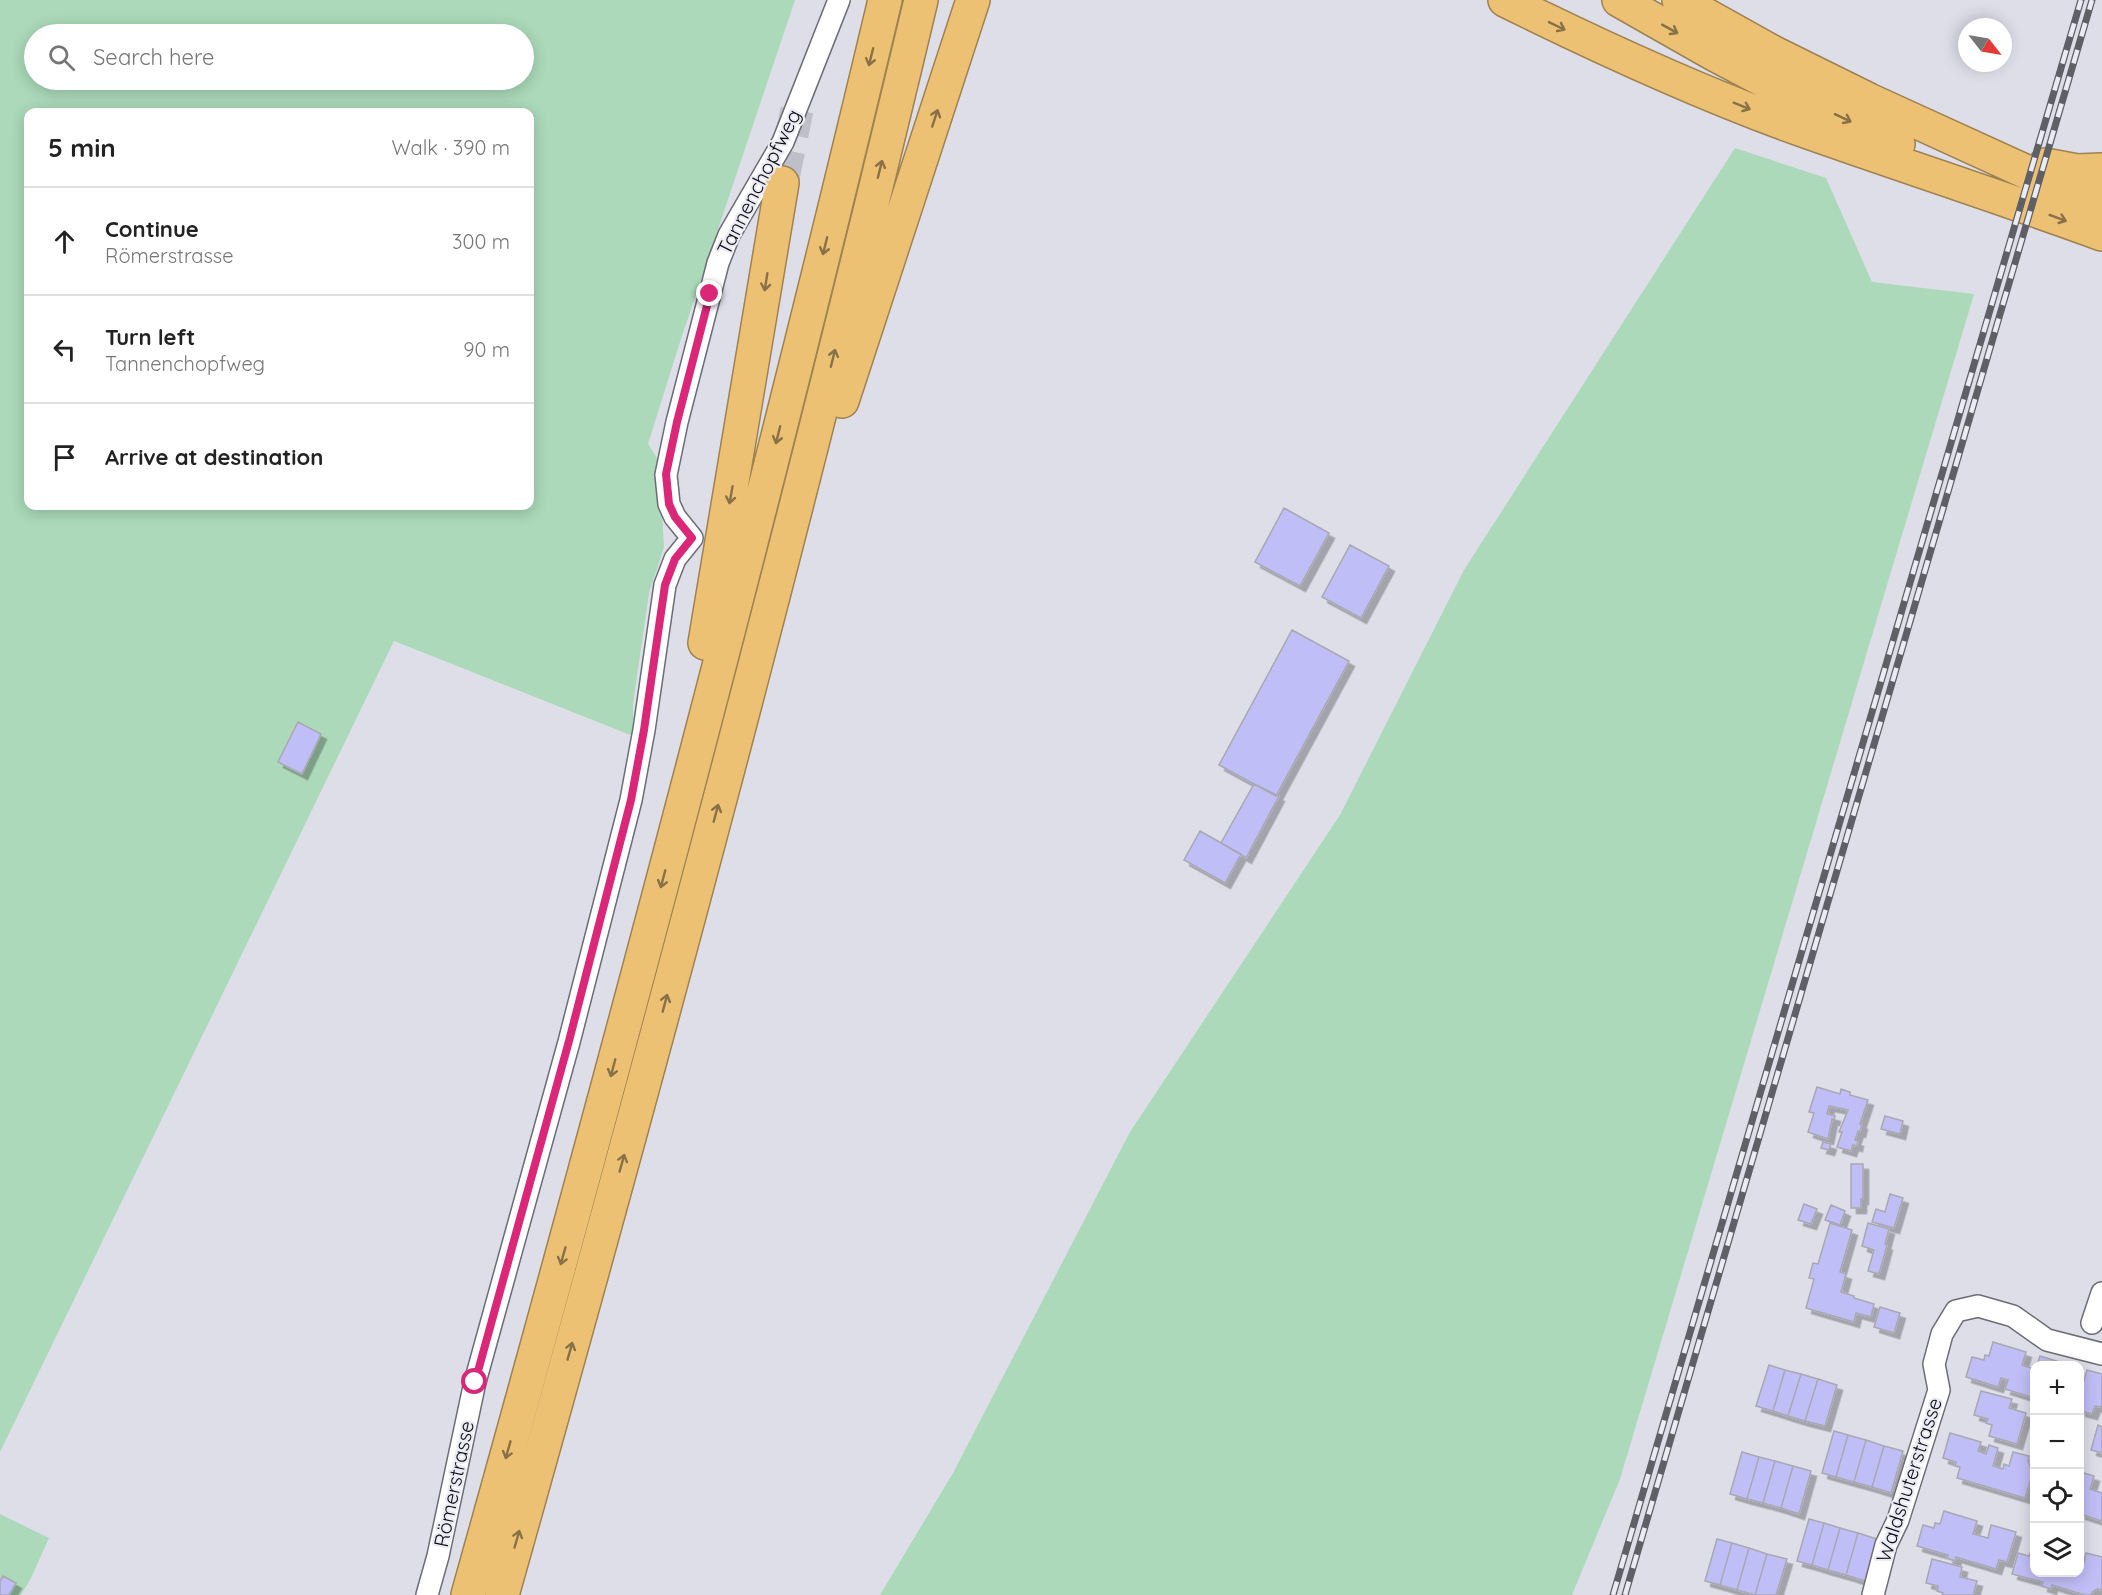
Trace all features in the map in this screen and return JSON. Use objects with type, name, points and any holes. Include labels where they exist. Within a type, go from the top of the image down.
[{"type":"highway","points":[[468,1595],[566,1243],[678,823],[791,382],[885,0]]},
{"type":"highway","points":[[502,1595],[639,1100],[756,659],[832,364],[921,0]]},
{"type":"highway","points":[[756,659],[885,273],[973,0]]},
{"type":"highway","points":[[1505,0],[1688,85],[1795,127],[2102,234]]},
{"type":"highway","points":[[1619,0],[1784,91],[1855,123],[2015,203]]},
{"type":"highway","points":[[1679,0],[1822,77],[2043,178],[2102,201]]},
{"type":"highway","points":[[1960,140],[2052,167],[2077,171],[2102,170]]},
{"type":"highway","points":[[678,823],[707,627],[733,485],[782,183]]},
{"type":"street","name":"Tannenchopfweg","points":[[692,538],[675,517],[669,504],[666,474],[718,263],[729,235],[783,142],[838,0]]},
{"type":"street","name":"Römerstrasse","points":[[426,1595],[438,1556],[475,1382],[569,1041],[631,800],[644,730],[665,585],[675,559],[692,538]]},
{"type":"street","points":[[2092,1323],[2102,1293]]},
{"type":"street","name":"Waldshuterstrasse","points":[[1873,1595],[1886,1545],[1898,1520],[1939,1390],[1934,1364],[1942,1335],[1956,1311],[1978,1306],[2013,1316],[2048,1340],[2102,1354]]},
{"type":"green space","points":[[0,0],[795,0],[648,444],[659,461],[664,547],[649,593],[633,704],[633,736],[394,641],[0,1452]]},
{"type":"green space","points":[[1735,148],[1826,178],[1872,282],[1974,294],[1620,1479],[1572,1595],[880,1595],[953,1473],[1130,1132],[1340,815],[1464,570]]},
{"type":"green space","points":[[0,1514],[49,1538],[21,1595],[0,1595]]},
{"type":"building","points":[[1284,508],[1329,533],[1300,586],[1255,562]]},
{"type":"building","points":[[1350,545],[1389,566],[1361,618],[1322,597]]},
{"type":"building","points":[[1292,630],[1349,661],[1276,796],[1219,765]]},
{"type":"building","points":[[298,722],[321,734],[302,774],[278,762]]},
{"type":"building","points":[[1254,784],[1279,796],[1246,858],[1221,843]]},
{"type":"building","points":[[1200,831],[1241,854],[1225,883],[1184,860]]},
{"type":"building","points":[[1817,1087],[1840,1094],[1841,1089],[1850,1092],[1850,1095],[1868,1100],[1860,1124],[1862,1124],[1860,1132],[1858,1131],[1855,1140],[1858,1141],[1857,1146],[1853,1145],[1851,1151],[1837,1147],[1842,1132],[1839,1132],[1848,1110],[1829,1106],[1827,1114],[1835,1116],[1834,1120],[1832,1119],[1828,1139],[1808,1132],[1814,1113],[1809,1112]]},
{"type":"building","points":[[1885,1116],[1903,1121],[1900,1134],[1881,1129]]},
{"type":"building","points":[[1823,1142],[1831,1144],[1829,1150],[1821,1148]]},
{"type":"building","points":[[1851,1164],[1863,1164],[1861,1208],[1851,1208]]},
{"type":"building","points":[[1890,1194],[1903,1198],[1894,1228],[1872,1222],[1876,1209],[1885,1212]]},
{"type":"building","points":[[1804,1204],[1817,1209],[1811,1224],[1798,1220]]},
{"type":"building","points":[[1831,1205],[1845,1211],[1840,1225],[1825,1220]]},
{"type":"building","points":[[1830,1223],[1852,1230],[1840,1272],[1846,1274],[1841,1292],[1874,1304],[1871,1317],[1856,1313],[1854,1322],[1806,1308],[1814,1279],[1809,1278],[1813,1263],[1818,1264]]},
{"type":"building","points":[[1868,1223],[1889,1229],[1879,1274],[1868,1271],[1874,1250],[1862,1246]]},
{"type":"building","points":[[1880,1307],[1900,1313],[1894,1333],[1874,1327]]},
{"type":"building","points":[[1993,1342],[2026,1352],[2022,1365],[2030,1368],[2030,1397],[2005,1389],[2008,1380],[2001,1378],[1998,1387],[1966,1377],[1972,1357],[1984,1360],[1985,1355],[1989,1356]]},
{"type":"building","points":[[2040,1356],[2056,1361],[2038,1361]]},
{"type":"building","points":[[1769,1365],[1785,1370],[1773,1411],[1756,1406]]},
{"type":"building","points":[[1785,1370],[1801,1374],[1788,1416],[1773,1411]]},
{"type":"building","points":[[2087,1370],[2102,1374],[2102,1407],[2095,1406],[2092,1414],[2084,1412],[2084,1380]]},
{"type":"building","points":[[1801,1374],[1818,1379],[1805,1421],[1788,1416]]},
{"type":"building","points":[[1818,1379],[1837,1385],[1825,1426],[1805,1421]]},
{"type":"building","points":[[1981,1391],[2012,1399],[2009,1408],[2026,1413],[2017,1444],[1989,1436],[1992,1425],[1986,1423],[1988,1419],[1974,1415]]},
{"type":"building","points":[[2098,1425],[2102,1427],[2102,1453],[2091,1450]]},
{"type":"building","points":[[1834,1431],[1848,1435],[1836,1477],[1822,1473]]},
{"type":"building","points":[[1950,1433],[1981,1442],[1978,1451],[1986,1454],[1989,1445],[1998,1448],[1993,1466],[2003,1469],[2004,1464],[2009,1466],[2013,1452],[2029,1456],[2030,1481],[2025,1498],[1957,1478],[1960,1467],[1955,1466],[1956,1462],[1943,1458]]},
{"type":"building","points":[[1848,1435],[1866,1440],[1854,1482],[1836,1477]]},
{"type":"building","points":[[1866,1440],[1884,1446],[1872,1487],[1854,1482]]},
{"type":"building","points":[[1884,1446],[1903,1451],[1891,1493],[1872,1487]]},
{"type":"building","points":[[1742,1452],[1759,1457],[1747,1499],[1730,1494]]},
{"type":"building","points":[[1759,1457],[1775,1461],[1763,1503],[1747,1499]]},
{"type":"building","points":[[1775,1461],[1793,1466],[1781,1508],[1763,1503]]},
{"type":"building","points":[[1793,1466],[1811,1471],[1799,1514],[1781,1508]]},
{"type":"building","points":[[2084,1473],[2094,1476],[2090,1489],[2102,1493],[2102,1521],[2084,1515]]},
{"type":"building","points":[[1944,1511],[1977,1521],[1973,1534],[1988,1538],[1991,1525],[2016,1532],[2007,1562],[1999,1560],[1996,1569],[1956,1557],[1955,1561],[1947,1558],[1948,1555],[1917,1546],[1923,1525],[1934,1528],[1935,1523],[1940,1524]]},
{"type":"building","points":[[1809,1519],[1824,1523],[1812,1565],[1797,1561]]},
{"type":"building","points":[[1824,1523],[1840,1528],[1828,1570],[1812,1565]]},
{"type":"building","points":[[1840,1528],[1858,1533],[1846,1575],[1828,1570]]},
{"type":"building","points":[[1858,1533],[1877,1539],[1865,1581],[1846,1575]]},
{"type":"building","points":[[1717,1539],[1732,1543],[1720,1585],[1705,1581]]},
{"type":"building","points":[[1732,1543],[1749,1548],[1737,1590],[1720,1585]]},
{"type":"building","points":[[1749,1548],[1767,1554],[1755,1595],[1737,1590]]},
{"type":"building","points":[[2018,1553],[2029,1556],[2030,1554],[2030,1577],[2084,1577],[2086,1553],[2102,1557],[2102,1590],[2097,1589],[2091,1595],[2085,1595],[2052,1585],[2051,1589],[2042,1586],[2043,1582],[2012,1574]]},
{"type":"building","points":[[1767,1554],[1787,1559],[1776,1595],[1755,1595]]},
{"type":"building","points":[[1932,1559],[1962,1567],[1960,1577],[1977,1581],[1973,1595],[1942,1595],[1943,1593],[1937,1591],[1938,1586],[1926,1583]]},
{"type":"building","points":[[3,1576],[16,1583],[9,1595],[0,1595],[0,1581]]},
{"type":"tunnel","points":[[782,183],[797,110]]},
{"type":"railway","points":[[1613,1595],[2081,0]]},
{"type":"railway","points":[[1625,1595],[2092,0]]},
{"type":"route","points":[[475,1382],[569,1041],[631,800],[644,730],[665,585],[675,559],[692,538],[675,517],[669,504],[666,474],[710,294]]}]
